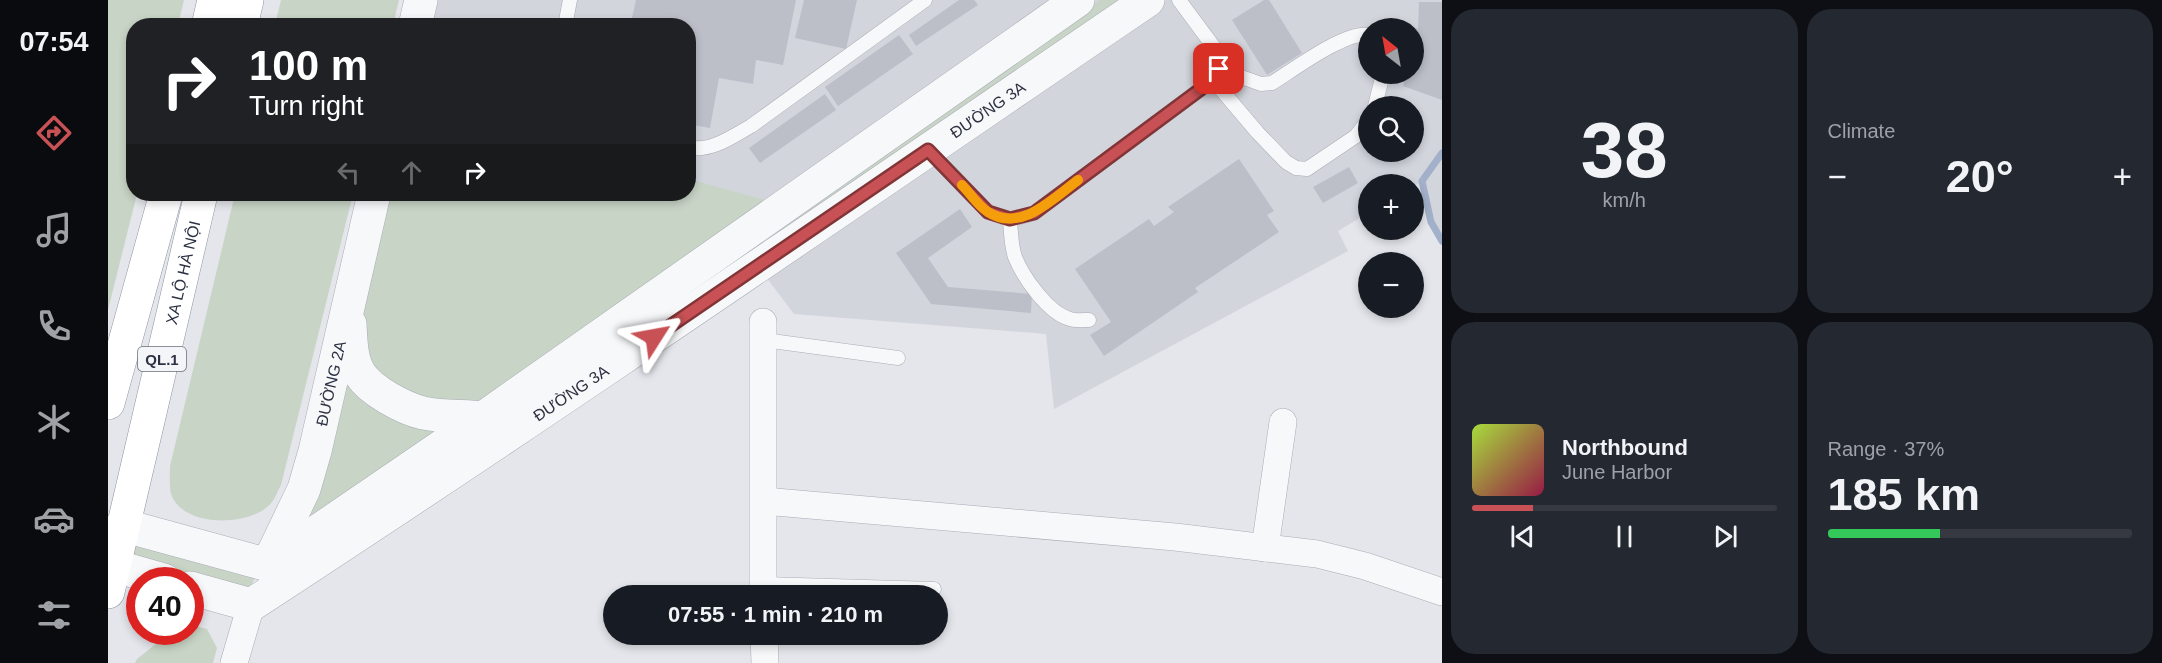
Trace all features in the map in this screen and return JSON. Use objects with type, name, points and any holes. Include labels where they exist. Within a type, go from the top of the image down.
[{"type":"highway","points":[[210,18],[214,0]]},
{"type":"highway","points":[[243,18],[247,0]]},
{"type":"highway","name":"QL.1","points":[[108,404],[164,201]]},
{"type":"highway","name":"XA LỘ HÀ NỘI","points":[[122,525],[199,201]]},
{"type":"highway","name":"QL.1","points":[[111,579],[122,525]]},
{"type":"street","points":[[417,18],[421,0]]},
{"type":"street","name":"ĐƯỜNG 3A","points":[[268,565],[1078,0]]},
{"type":"street","name":"ĐƯỜNG 3A","points":[[251,605],[487,449],[1148,0]]},
{"type":"street","name":"ĐƯỜNG 2A","points":[[251,605],[304,489],[372,201]]},
{"type":"street","points":[[349,299],[354,360],[360,375],[370,386],[392,401],[423,413],[483,417]]},
{"type":"street","points":[[763,585],[764,331]]},
{"type":"street","points":[[1265,548],[1283,422]]},
{"type":"street","points":[[764,501],[1151,535],[1317,554],[1365,566],[1442,591]]},
{"type":"street","points":[[122,525],[268,565]]},
{"type":"street","points":[[111,579],[126,579]]},
{"type":"street","points":[[204,592],[251,605],[234,663]]},
{"type":"street","points":[[764,645],[765,663]]},
{"type":"lane","points":[[567,18],[570,0]]},
{"type":"lane","points":[[696,149],[720,144],[751,126],[925,0]]},
{"type":"lane","points":[[1179,0],[1216,50],[1216,74],[1258,134],[1286,162],[1296,168],[1307,169],[1358,133]]},
{"type":"lane","points":[[928,150],[988,212],[1010,219],[1034,213],[1216,74],[1261,84],[1272,83],[1340,41],[1358,36]]},
{"type":"lane","points":[[1010,219],[1011,244],[1031,285],[1052,309],[1071,320],[1089,320]]},
{"type":"lane","points":[[764,331],[898,358]]},
{"type":"shaded area","points":[[435,0],[1442,0],[1442,241],[1431,222],[1424,191],[1424,174],[1358,174],[1358,219],[1338,231],[1348,251],[1054,409],[1046,334],[794,314],[766,277],[695,201],[696,18],[430,18]]},
{"type":"green space","points":[[108,0],[184,0],[180,18],[126,18],[126,201],[135,201],[108,310]]},
{"type":"green space","points":[[281,0],[399,0],[395,18],[277,18]]},
{"type":"green space","points":[[1100,0],[1125,0],[514,412]]},
{"type":"green space","points":[[696,181],[769,201],[473,409],[424,405],[375,380],[358,319],[386,201],[696,201]]},
{"type":"green space","points":[[233,201],[351,201],[281,485],[275,498],[263,510],[250,516],[235,520],[203,519],[189,514],[178,505],[171,494],[170,466]]},
{"type":"green space","points":[[348,364],[454,422],[301,526]]},
{"type":"green space","points":[[132,541],[256,575],[249,591],[204,578],[204,567],[164,567],[129,557]]},
{"type":"green space","points":[[204,628],[207,629],[217,648],[213,663],[135,663],[155,645],[204,645]]},
{"type":"building","points":[[636,0],[796,0],[783,65],[756,60],[753,84],[719,78],[710,128],[696,125],[696,18],[632,18]]},
{"type":"building","points":[[804,0],[857,0],[846,49],[795,38]]},
{"type":"building","points":[[959,0],[974,0],[978,5],[916,46],[909,35]]},
{"type":"building","points":[[1264,0],[1269,0],[1302,53],[1267,75],[1232,20]]},
{"type":"building","points":[[1419,2],[1442,2],[1442,100],[1403,86],[1404,84],[1424,84],[1424,18],[1418,18]]},
{"type":"building","points":[[899,35],[913,54],[838,106],[825,87]]},
{"type":"building","points":[[825,94],[836,110],[760,163],[749,148]]},
{"type":"building","points":[[1239,159],[1274,211],[1267,215],[1279,232],[1195,288],[1198,292],[1104,356],[1090,335],[1111,322],[1075,269],[1149,219],[1154,226],[1174,212],[1168,207]]},
{"type":"building","points":[[1349,167],[1358,183],[1323,203],[1313,187]]},
{"type":"building","points":[[960,209],[972,227],[928,258],[948,287],[1032,294],[1031,313],[931,304],[896,253]]},
{"type":"waterway","points":[[1442,153],[1422,181],[1431,222],[1442,241]]},
{"type":"slow traffic","points":[[962,185],[988,212],[1010,219],[1034,213],[1078,180]]},
{"type":"route","points":[[654,337],[928,150],[988,212],[1010,219],[1034,213],[1213,80],[1219,69]]}]
